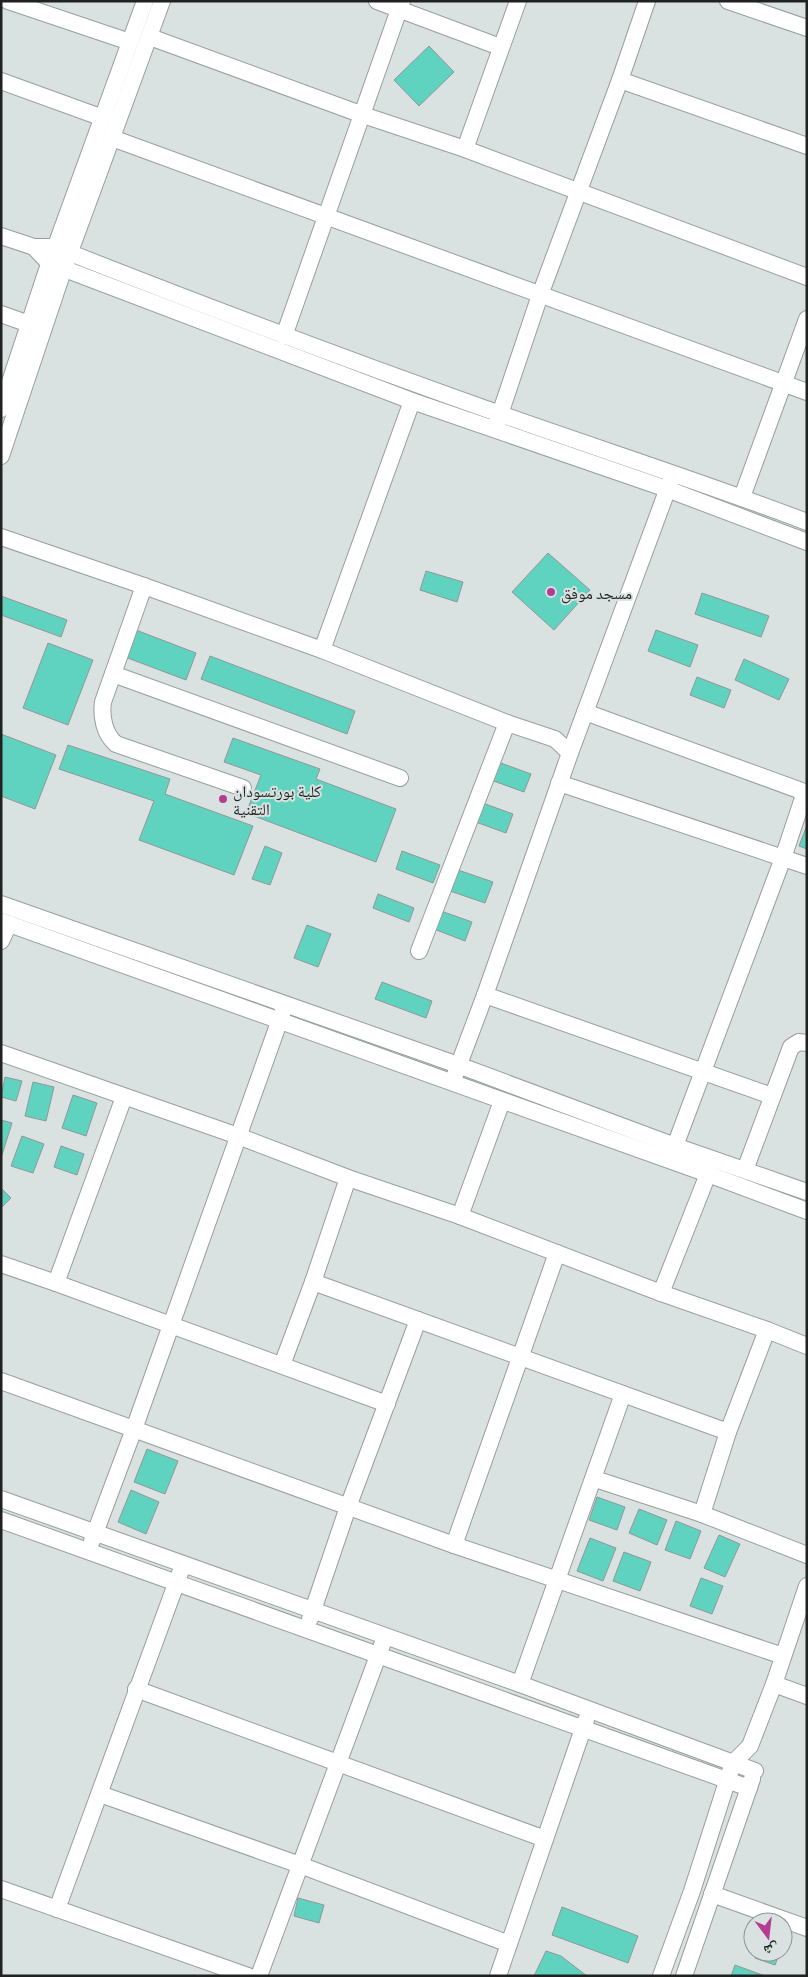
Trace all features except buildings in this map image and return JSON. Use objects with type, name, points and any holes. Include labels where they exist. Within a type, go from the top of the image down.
[{"type":"street","points":[[8,1],[130,42]]},
{"type":"street","points":[[63,250],[103,118],[145,1]]},
{"type":"street","points":[[1,456],[57,266],[112,138],[162,1]]},
{"type":"street","points":[[377,1],[401,5],[500,47]]},
{"type":"street","points":[[465,149],[518,1]]},
{"type":"street","points":[[494,430],[540,295],[620,80],[647,1]]},
{"type":"street","points":[[728,1],[807,28]]},
{"type":"street","points":[[284,336],[401,5]]},
{"type":"street","points":[[150,37],[363,115],[465,149],[807,277]]},
{"type":"street","points":[[620,80],[807,146]]},
{"type":"street","points":[[1,81],[103,118]]},
{"type":"street","points":[[112,138],[807,392]]},
{"type":"street","points":[[1,236],[34,247],[63,250],[284,336],[500,414],[742,497],[807,522]]},
{"type":"street","points":[[34,247],[57,266],[276,351],[494,430],[667,489],[807,542]]},
{"type":"street","points":[[2,407],[28,324],[57,266]]},
{"type":"street","points":[[1,314],[28,324]]},
{"type":"street","points":[[742,497],[807,319]]},
{"type":"street","points":[[322,650],[412,401]]},
{"type":"street","points":[[452,1084],[559,783],[674,474]]},
{"type":"street","points":[[1,537],[322,650],[507,723],[555,739],[570,753]]},
{"type":"street","points":[[144,586],[112,674],[102,709],[102,717],[110,739],[116,744],[242,788]]},
{"type":"street","points":[[112,674],[400,778]]},
{"type":"street","points":[[585,712],[806,792],[675,1146]]},
{"type":"street","points":[[419,951],[507,723]]},
{"type":"street","points":[[559,783],[807,866]]},
{"type":"street","points":[[1,904],[458,1065],[675,1146],[807,1192]]},
{"type":"street","points":[[1,942],[5,922],[807,1211]]},
{"type":"street","points":[[485,995],[772,1096]]},
{"type":"street","points":[[88,1551],[134,1428],[285,1004]]},
{"type":"street","points":[[745,1170],[791,1047],[799,1042],[807,1043]]},
{"type":"street","points":[[1,1053],[238,1136],[348,1178],[460,1216],[807,1346]]},
{"type":"street","points":[[56,1282],[124,1097]]},
{"type":"street","points":[[460,1216],[502,1101]]},
{"type":"street","points":[[662,1293],[708,1174]]},
{"type":"street","points":[[282,1365],[313,1282],[348,1178]]},
{"type":"street","points":[[454,1545],[522,1357],[557,1253]]},
{"type":"street","points":[[1,1264],[56,1282],[387,1404]]},
{"type":"street","points":[[313,1282],[728,1432]]},
{"type":"street","points":[[307,1629],[348,1507],[418,1320]]},
{"type":"street","points":[[702,1514],[728,1432],[767,1330]]},
{"type":"street","points":[[1,1381],[454,1545],[783,1656]]},
{"type":"street","points":[[520,1684],[595,1479],[623,1394]]},
{"type":"street","points":[[595,1479],[702,1514],[807,1555]]},
{"type":"street","points":[[1,1499],[520,1684],[755,1771]]},
{"type":"street","points":[[1,1520],[749,1788]]},
{"type":"street","points":[[57,1908],[183,1564]]},
{"type":"street","points":[[662,1976],[692,1891],[733,1763],[750,1746],[774,1684],[807,1586]]},
{"type":"street","points":[[259,1976],[379,1655],[384,1637]]},
{"type":"street","points":[[774,1684],[807,1696]]},
{"type":"street","points":[[136,1689],[545,1839]]},
{"type":"street","points":[[498,1976],[590,1710]]},
{"type":"street","points":[[684,1976],[755,1771],[750,1746]]},
{"type":"street","points":[[100,1794],[300,1865],[508,1944]]},
{"type":"street","points":[[1,1889],[57,1908],[210,1970],[248,1976]]},
{"type":"street","points":[[712,1894],[806,1926]]},
{"type":"place","name":"مسجد موفق","points":[[551,592]]},
{"type":"place","name":"كلية بورتسودان التقنية","points":[[223,799]]}]
